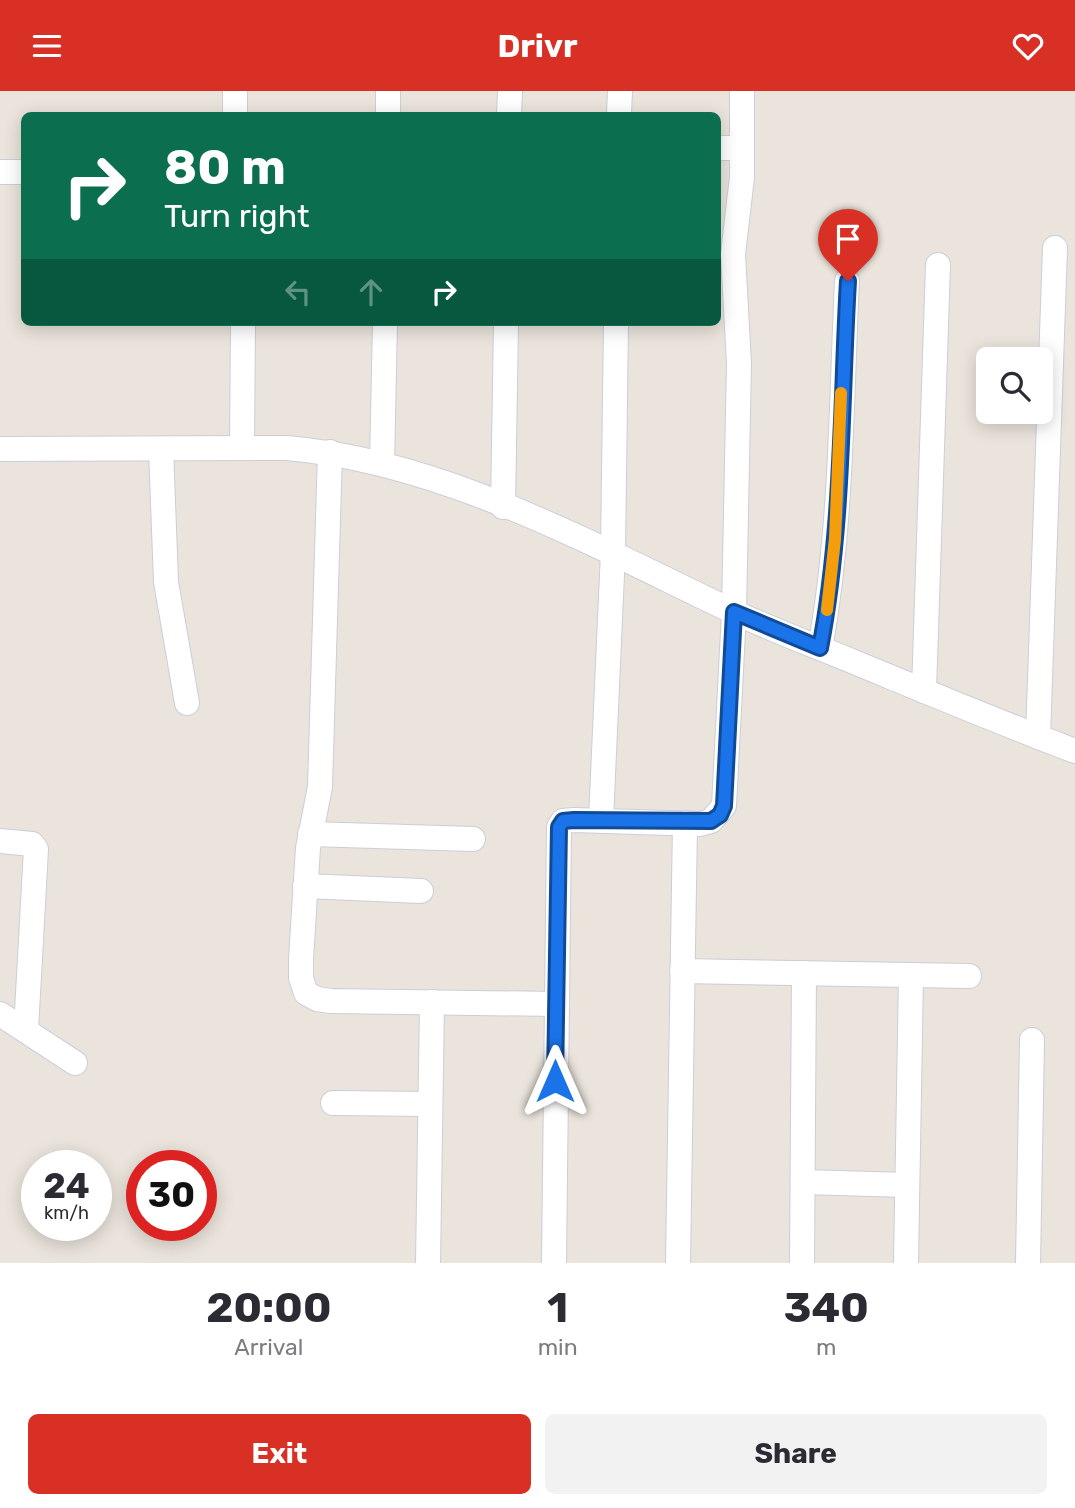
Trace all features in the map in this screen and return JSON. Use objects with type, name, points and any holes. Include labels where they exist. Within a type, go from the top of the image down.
[{"type":"street","points":[[235,91],[236,112]]},
{"type":"street","points":[[388,91],[388,112]]},
{"type":"street","points":[[509,112],[510,91]]},
{"type":"street","points":[[619,112],[620,91]]},
{"type":"street","points":[[554,1263],[559,827],[563,821],[711,821],[720,815],[724,806],[734,612],[738,364],[733,254],[742,177],[730,148],[742,91]]},
{"type":"street","points":[[0,172],[21,172]]},
{"type":"street","points":[[1038,737],[1055,248]]},
{"type":"street","points":[[924,691],[938,265]]},
{"type":"street","points":[[820,648],[831,588],[835,539],[848,281]]},
{"type":"street","points":[[242,448],[243,326]]},
{"type":"street","points":[[382,463],[384,326]]},
{"type":"street","points":[[503,507],[506,326]]},
{"type":"street","points":[[601,820],[613,552],[616,326]]},
{"type":"street","points":[[0,449],[242,448],[330,452],[382,463],[503,507],[613,552],[734,612],[1075,751]]},
{"type":"street","points":[[161,449],[166,582],[187,703]]},
{"type":"street","points":[[330,452],[320,787],[310,835],[305,886],[301,978],[306,993],[317,999],[331,1001],[556,1004]]},
{"type":"street","points":[[678,1263],[685,823]]},
{"type":"street","points":[[310,835],[473,838]]},
{"type":"street","points":[[0,841],[32,844],[36,849],[26,1030]]},
{"type":"street","points":[[305,886],[421,891]]},
{"type":"street","points":[[682,971],[968,976]]},
{"type":"street","points":[[802,1263],[804,973]]},
{"type":"street","points":[[906,1263],[911,975]]},
{"type":"street","points":[[428,1263],[432,1002]]},
{"type":"street","points":[[0,1014],[75,1063]]},
{"type":"street","points":[[1028,1263],[1032,1040]]},
{"type":"street","points":[[333,1103],[430,1104]]},
{"type":"street","points":[[803,1182],[907,1185]]},
{"type":"slow traffic","points":[[827,610],[835,539],[841,393]]},
{"type":"route","points":[[555,1081],[559,827],[563,821],[574,820],[700,824],[720,815],[724,806],[734,612],[820,648],[831,588],[835,539],[848,281]]}]
